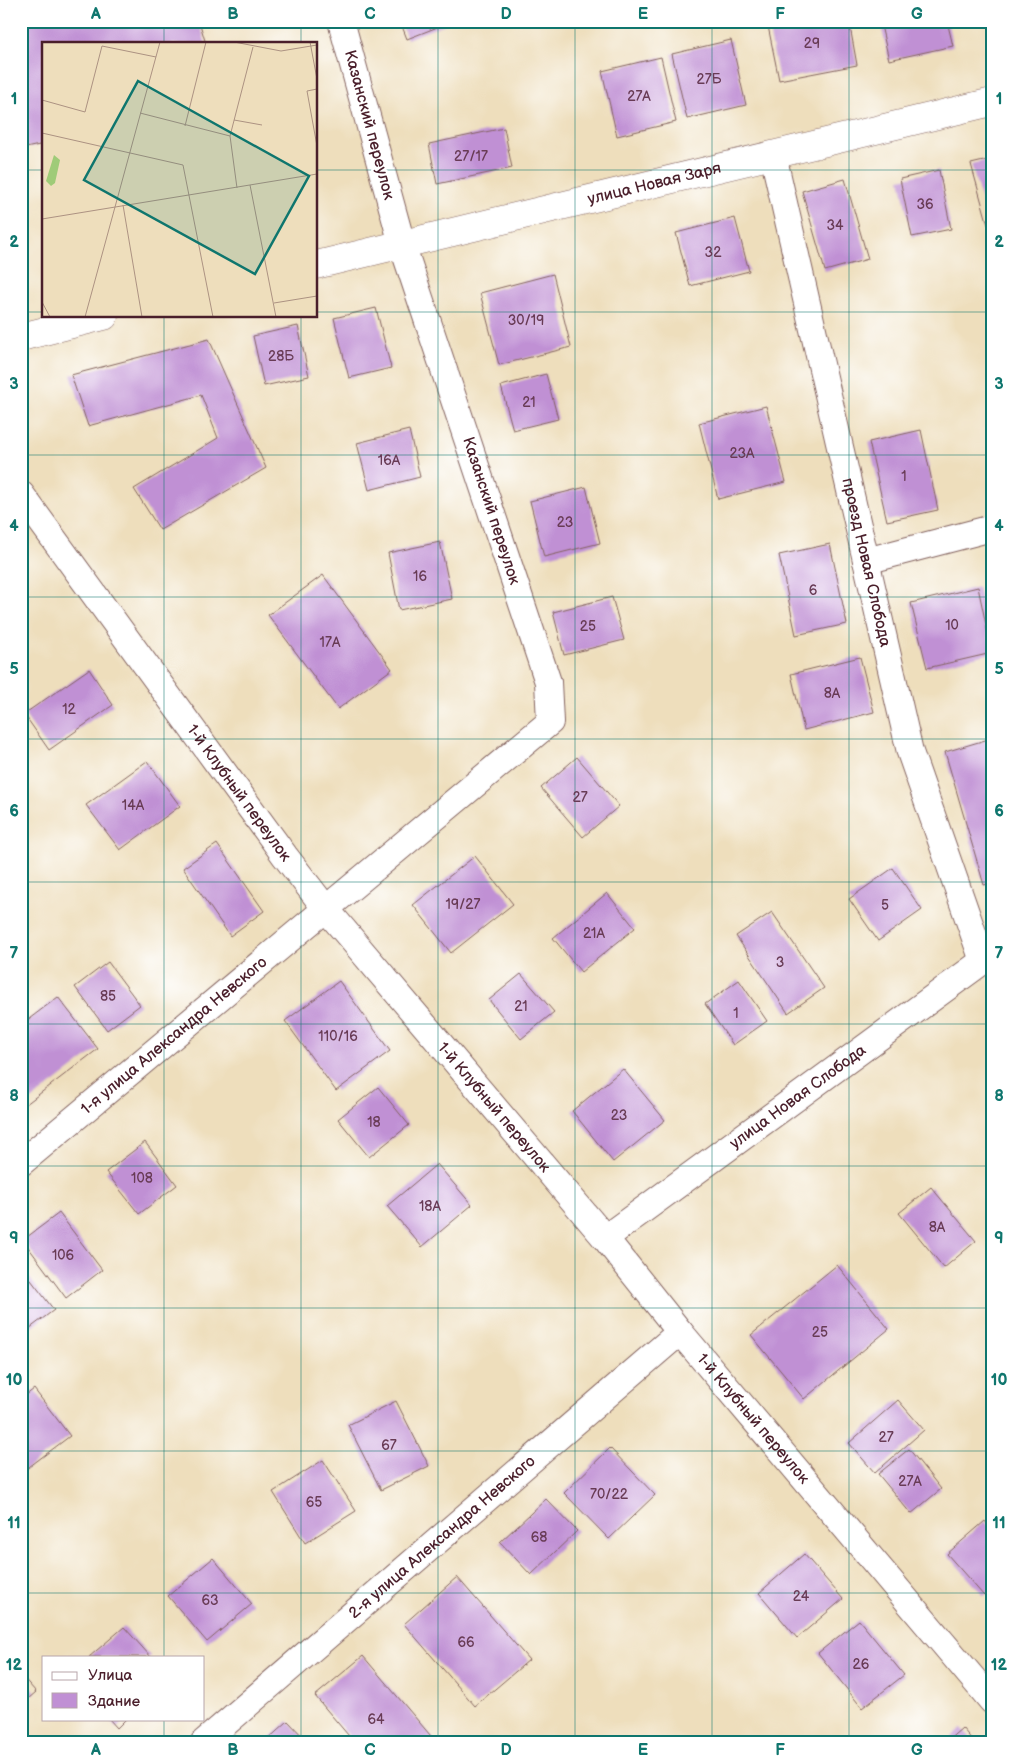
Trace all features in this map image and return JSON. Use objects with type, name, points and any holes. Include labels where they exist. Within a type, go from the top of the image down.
[{"type":"main road","name":"улица Новая Заря","points":[[318,265],[992,102]]},
{"type":"main road","points":[[21,337],[96,318]]},
{"type":"street","name":"Казанский переулок","points":[[326,909],[550,722],[548,682],[402,244],[341,21]]},
{"type":"street","name":"проезд Новая Слобода","points":[[773,155],[910,752],[987,960]]},
{"type":"street","name":"1-й Клубный переулок","points":[[21,494],[326,909],[605,1238],[680,1332],[992,1701]]},
{"type":"street","points":[[866,561],[992,528]]},
{"type":"street","name":"1-я улица Александра Невского","points":[[21,1164],[326,909]]},
{"type":"street","name":"улица Новая Слобода","points":[[605,1238],[987,960]]},
{"type":"street","name":"2-я улица Александра Невского","points":[[204,1742],[680,1332]]},
{"type":"building","points":[[35,21],[199,21],[205,42],[42,42],[42,144],[21,149],[21,25]]},
{"type":"building","points":[[400,21],[453,21],[407,39]]},
{"type":"building","points":[[767,21],[849,21],[857,65],[779,80]]},
{"type":"building","points":[[880,21],[947,21],[953,46],[889,60]]},
{"type":"building","points":[[731,40],[746,105],[687,119],[672,54]]},
{"type":"building","points":[[661,57],[676,122],[617,136],[602,71]]},
{"type":"building","points":[[504,128],[512,168],[437,184],[429,144]]},
{"type":"building","points":[[992,159],[992,224],[988,225],[971,164]]},
{"type":"building","points":[[939,170],[951,229],[912,237],[900,179]]},
{"type":"building","points":[[845,179],[868,259],[825,271],[802,191]]},
{"type":"building","points":[[735,218],[749,271],[690,286],[676,233]]},
{"type":"building","points":[[553,274],[571,347],[499,365],[480,293]]},
{"type":"building","points":[[376,308],[391,368],[349,378],[334,318]]},
{"type":"building","points":[[298,326],[309,376],[264,386],[253,336]]},
{"type":"building","points":[[209,339],[266,468],[160,530],[134,489],[218,438],[201,395],[88,426],[71,375]]},
{"type":"building","points":[[546,374],[558,419],[513,430],[501,386]]},
{"type":"building","points":[[766,406],[786,482],[718,499],[699,423]]},
{"type":"building","points":[[409,430],[420,477],[369,490],[357,443]]},
{"type":"building","points":[[921,430],[938,510],[887,521],[869,442]]},
{"type":"building","points":[[586,487],[600,543],[544,557],[530,501]]},
{"type":"building","points":[[440,542],[452,599],[399,610],[388,553]]},
{"type":"building","points":[[830,544],[847,624],[796,635],[779,555]]},
{"type":"building","points":[[323,575],[392,669],[338,709],[268,615]]},
{"type":"building","points":[[978,587],[992,653],[927,668],[911,603]]},
{"type":"building","points":[[612,597],[624,640],[564,655],[553,612]]},
{"type":"building","points":[[860,657],[874,712],[804,730],[791,674]]},
{"type":"building","points":[[89,669],[113,705],[49,750],[24,714]]},
{"type":"building","points":[[992,738],[992,883],[984,885],[945,752]]},
{"type":"building","points":[[577,757],[619,806],[583,837],[541,788]]},
{"type":"building","points":[[147,761],[180,806],[120,850],[86,805]]},
{"type":"building","points":[[217,844],[264,911],[230,936],[183,868]]},
{"type":"building","points":[[475,856],[513,904],[451,953],[413,905]]},
{"type":"building","points":[[893,868],[922,910],[878,941],[849,899]]},
{"type":"building","points":[[607,893],[635,928],[581,972],[553,938]]},
{"type":"building","points":[[772,912],[824,988],[788,1013],[736,936]]},
{"type":"building","points":[[108,962],[140,1005],[107,1030],[75,987]]},
{"type":"building","points":[[521,974],[554,1012],[521,1039],[489,1000]]},
{"type":"building","points":[[739,980],[767,1021],[733,1045],[705,1004]]},
{"type":"building","points":[[339,981],[390,1051],[336,1091],[285,1021]]},
{"type":"building","points":[[58,997],[98,1049],[21,1108],[21,1025]]},
{"type":"building","points":[[623,1069],[665,1120],[613,1162],[572,1111]]},
{"type":"building","points":[[378,1087],[409,1125],[369,1157],[338,1119]]},
{"type":"building","points":[[145,1142],[177,1185],[139,1214],[106,1172]]},
{"type":"building","points":[[437,1164],[472,1205],[422,1247],[387,1206]]},
{"type":"building","points":[[931,1187],[976,1241],[944,1268],[899,1213]]},
{"type":"building","points":[[59,1213],[102,1270],[66,1298],[23,1240]]},
{"type":"building","points":[[837,1265],[889,1329],[804,1399],[751,1335]]},
{"type":"building","points":[[21,1267],[54,1310],[21,1335]]},
{"type":"building","points":[[34,1389],[70,1436],[21,1473],[21,1399]]},
{"type":"building","points":[[898,1400],[924,1430],[875,1473],[849,1443]]},
{"type":"building","points":[[396,1401],[429,1466],[381,1490],[348,1425]]},
{"type":"building","points":[[610,1448],[655,1495],[609,1539],[564,1493]]},
{"type":"building","points":[[909,1449],[941,1489],[911,1514],[878,1474]]},
{"type":"building","points":[[323,1460],[356,1511],[305,1543],[273,1492]]},
{"type":"building","points":[[546,1499],[577,1531],[531,1575],[500,1542]]},
{"type":"building","points":[[985,1521],[992,1530],[992,1589],[984,1596],[947,1554]]},
{"type":"building","points":[[804,1554],[843,1599],[797,1638],[759,1593]]},
{"type":"building","points":[[213,1558],[252,1604],[207,1642],[168,1596]]},
{"type":"building","points":[[457,1577],[529,1660],[475,1706],[404,1624]]},
{"type":"building","points":[[859,1620],[904,1675],[862,1708],[818,1653]]},
{"type":"building","points":[[124,1627],[150,1656],[90,1656]]},
{"type":"building","points":[[363,1656],[436,1742],[354,1742],[315,1696]]},
{"type":"building","points":[[21,1675],[36,1692],[21,1705]]},
{"type":"building","points":[[110,1720],[125,1720],[117,1728]]},
{"type":"building","points":[[288,1721],[308,1742],[265,1742]]},
{"type":"building","points":[[962,1728],[974,1742],[946,1742]]}]
